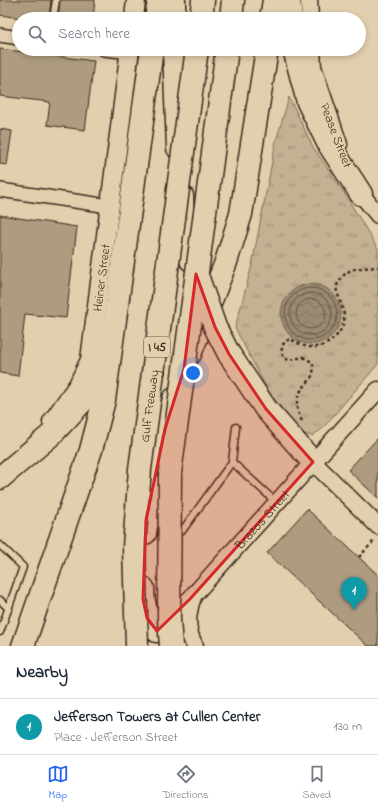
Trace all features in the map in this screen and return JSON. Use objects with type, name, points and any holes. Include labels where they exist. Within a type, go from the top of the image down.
[{"type":"highway","points":[[157,12],[159,0]]},
{"type":"highway","points":[[174,0],[174,12]]},
{"type":"highway","points":[[202,12],[204,0]]},
{"type":"highway","points":[[232,12],[233,0]]},
{"type":"highway","points":[[272,12],[274,0]]},
{"type":"highway","points":[[289,0],[290,12]]},
{"type":"highway","points":[[23,646],[91,450],[104,400],[113,347],[151,56]]},
{"type":"highway","points":[[174,56],[183,223],[191,260],[215,328],[229,354],[266,409],[313,462]]},
{"type":"highway","name":"Gulf Freeway","points":[[137,646],[134,547],[140,469],[196,56]]},
{"type":"highway","name":"I 45","points":[[157,641],[168,563],[170,473],[226,56]]},
{"type":"highway","points":[[157,641],[148,618],[143,599],[142,562],[152,480],[164,429],[180,377],[226,262],[240,214],[265,56]]},
{"type":"highway","points":[[296,56],[308,102],[328,143],[361,194]]},
{"type":"highway","points":[[0,477],[52,434],[81,403],[113,347]]},
{"type":"main road","points":[[135,12],[136,0]]},
{"type":"main road","name":"Heiner Street","points":[[0,477],[56,417],[78,385],[90,360],[129,56]]},
{"type":"street","points":[[309,0],[310,12]]},
{"type":"street","points":[[0,35],[12,37]]},
{"type":"street","name":"Pease Street","points":[[312,56],[313,67],[334,133],[361,194],[378,215]]},
{"type":"street","points":[[0,190],[110,206]]},
{"type":"street","name":"Brazos Street","points":[[157,641],[194,594],[378,390]]},
{"type":"street","points":[[313,462],[374,520]]},
{"type":"street","points":[[194,594],[188,609],[188,634],[195,646]]},
{"type":"street","points":[[157,641],[175,646]]},
{"type":"lane","points":[[54,12],[56,0]]},
{"type":"lane","points":[[182,531],[232,462],[236,427]]},
{"type":"lane","points":[[232,462],[276,502]]},
{"type":"lane","points":[[0,545],[24,567],[0,632]]},
{"type":"lane","points":[[0,600],[9,609]]},
{"type":"path","points":[[304,424],[297,406],[298,398],[300,390],[311,380],[314,369],[312,362],[303,357],[289,360],[284,358],[282,345],[290,339],[310,348],[319,346],[336,336],[341,330],[344,319],[342,305],[336,287],[341,277],[347,271],[366,266],[378,267]]},
{"type":"path","points":[[359,557],[378,536]]},
{"type":"highlighted area","points":[[196,274],[215,327],[229,354],[266,409],[313,462],[190,599],[157,631],[147,618],[143,599],[146,520],[165,429],[184,369]]},
{"type":"green space","points":[[289,97],[313,147],[343,191],[378,249],[378,364],[322,429],[312,436],[300,433],[267,389],[235,328],[252,265],[276,141]]},
{"type":"water","points":[[311,284],[328,289],[336,297],[341,314],[336,331],[328,339],[311,344],[294,339],[286,331],[281,314],[286,297],[294,289]]},
{"type":"building","points":[[0,0],[51,0],[50,12],[12,12],[12,17],[0,15]]},
{"type":"building","points":[[60,0],[95,0],[94,12],[59,12]]},
{"type":"building","points":[[0,49],[12,51],[12,56],[55,56],[94,61],[85,130],[47,125],[50,102],[0,96]]},
{"type":"building","points":[[0,129],[12,131],[7,165],[0,164]]},
{"type":"building","points":[[0,215],[77,227],[66,318],[25,314],[18,376],[0,373]]},
{"type":"building","points":[[378,438],[378,498],[348,470]]},
{"type":"building","points":[[307,509],[378,575],[378,646],[368,646],[267,553]]},
{"type":"place","name":"Jefferson Towers at Cullen Center","points":[[354,610]]}]
